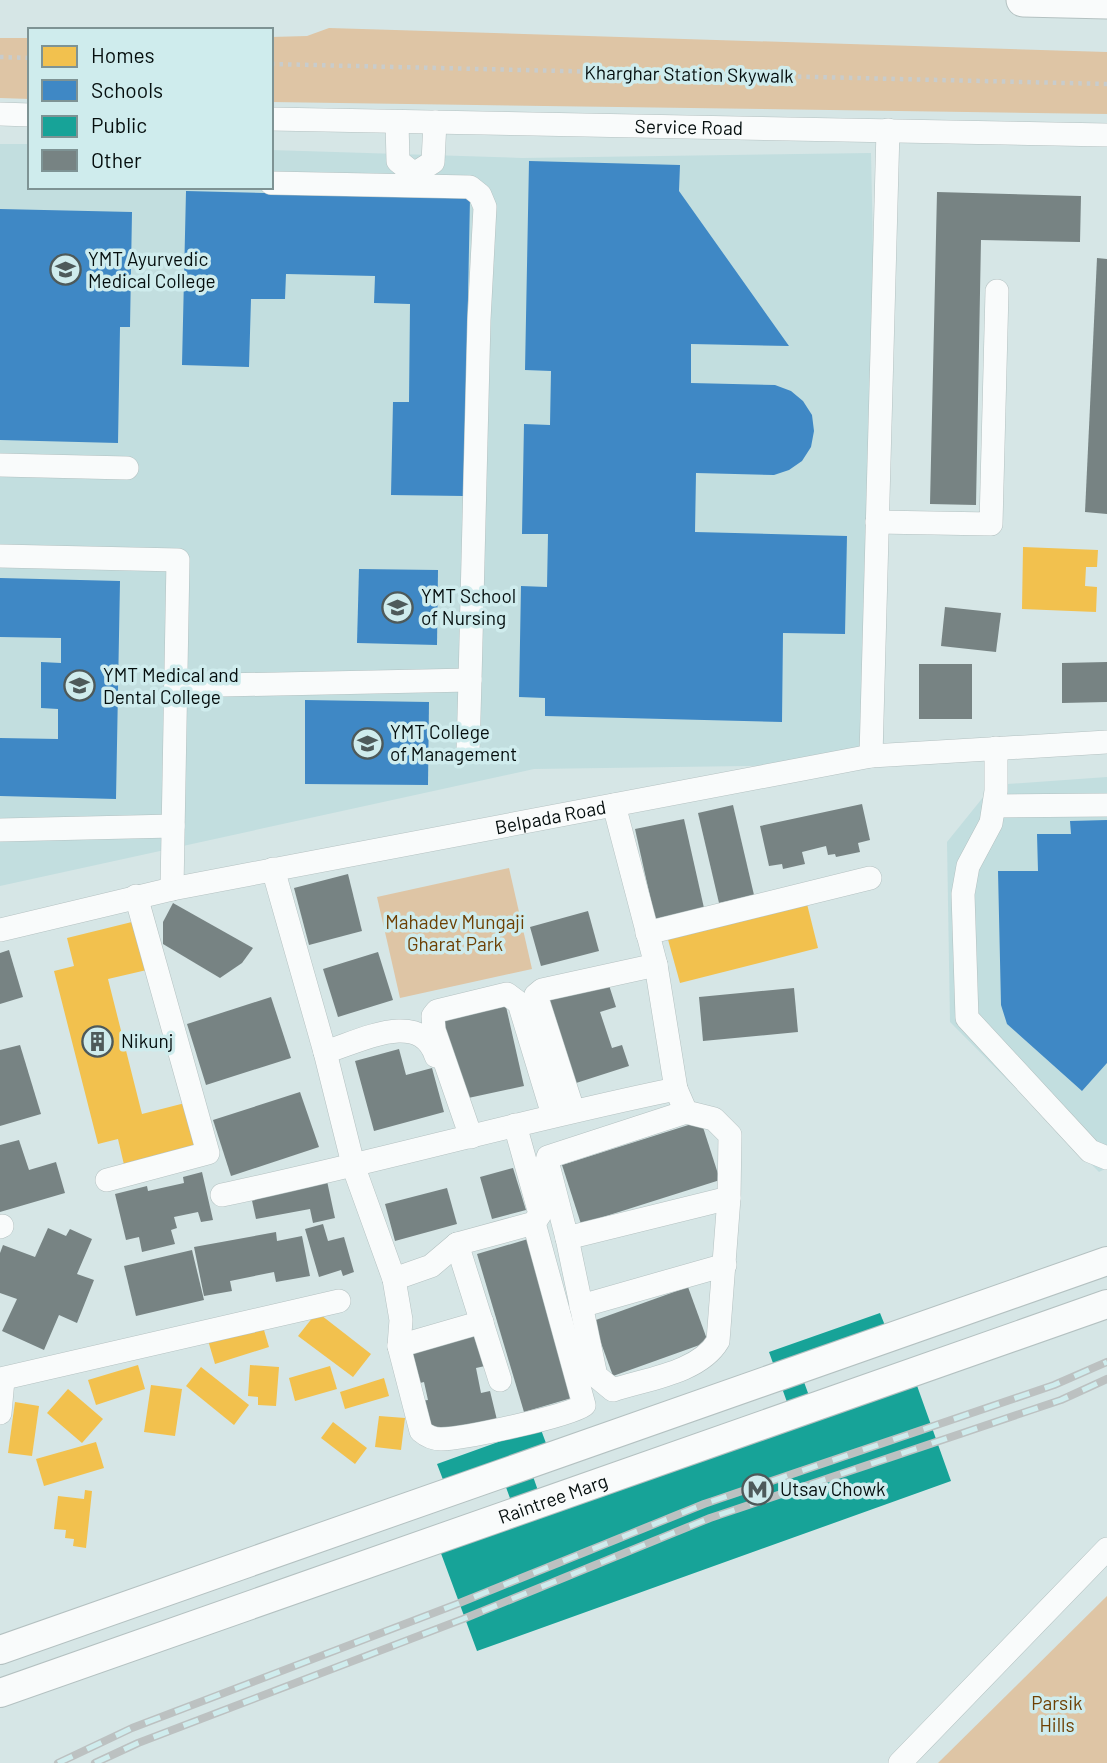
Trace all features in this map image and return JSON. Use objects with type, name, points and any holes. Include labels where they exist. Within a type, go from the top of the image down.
[{"type":"highway","points":[[1023,0],[1107,2]]},
{"type":"main road","points":[[0,1650],[1107,1261]]},
{"type":"main road","name":"Raintree Marg","points":[[0,1693],[1107,1304]]},
{"type":"street","points":[[0,114],[28,115]]},
{"type":"street","name":"Service Road","points":[[273,119],[1107,135]]},
{"type":"street","points":[[397,122],[398,161],[414,180]]},
{"type":"street","points":[[414,180],[433,162],[435,122]]},
{"type":"street","points":[[871,755],[888,130]]},
{"type":"street","points":[[273,183],[414,180],[470,187],[480,195],[485,206],[468,751]]},
{"type":"street","points":[[877,522],[991,524],[997,291]]},
{"type":"street","points":[[0,465],[127,468]]},
{"type":"street","points":[[0,556],[178,561],[172,888]]},
{"type":"street","points":[[176,686],[470,680]]},
{"type":"street","name":"Belpada Road","points":[[0,930],[172,888],[871,755],[1107,742]]},
{"type":"street","points":[[996,748],[995,806],[991,823],[968,866],[963,894],[967,1018],[1090,1152],[1107,1158]]},
{"type":"street","points":[[614,805],[652,951],[676,1089],[686,1112]]},
{"type":"street","points":[[995,806],[1107,805]]},
{"type":"street","points":[[0,830],[173,826]]},
{"type":"street","points":[[273,869],[325,1052],[354,1168],[394,1279],[401,1320],[399,1346],[421,1432],[429,1438],[442,1439],[513,1426],[584,1405],[534,1223]]},
{"type":"street","points":[[623,961],[870,878]]},
{"type":"street","points":[[107,1180],[208,1153],[136,896]]},
{"type":"street","points":[[553,1155],[556,1114],[536,995],[542,990],[652,951]]},
{"type":"street","points":[[467,1138],[434,1030],[433,1016],[438,1011],[507,994],[515,999],[519,1003],[556,1114]]},
{"type":"street","points":[[325,1052],[402,1029],[423,1035],[432,1044],[467,1138]]},
{"type":"street","points":[[222,1195],[354,1168],[556,1114],[676,1089]]},
{"type":"street","points":[[686,1112],[714,1119],[730,1135],[729,1198],[718,1341],[700,1361],[613,1390],[596,1376],[567,1238],[547,1161],[553,1155],[686,1112]]},
{"type":"street","points":[[394,1279],[431,1266],[457,1244],[534,1223],[540,1214],[515,1125]]},
{"type":"street","points":[[567,1238],[729,1198]]},
{"type":"street","points":[[457,1244],[500,1380]]},
{"type":"street","points":[[581,1306],[725,1265]]},
{"type":"street","points":[[0,1413],[2,1380],[339,1301]]},
{"type":"street","points":[[399,1346],[482,1322]]},
{"type":"street","points":[[900,1763],[1107,1549]]},
{"type":"path","points":[[0,57],[28,58]]},
{"type":"path","name":"Kharghar Station Skywalk","points":[[273,64],[1107,84]]},
{"type":"shaded area","points":[[0,144],[28,144],[28,189],[273,189],[273,150],[522,158],[871,153],[884,764],[534,769],[0,886]]},
{"type":"shaded area","points":[[1107,777],[1107,1168],[1099,1172],[950,1022],[947,842],[993,785]]},
{"type":"green space","points":[[329,28],[1107,52],[1107,114],[273,102],[273,37],[307,36]]},
{"type":"green space","points":[[0,38],[28,38],[28,99],[0,98]]},
{"type":"green space","name":"Mahadev Mungaji Gharat Park","points":[[509,868],[532,969],[400,998],[377,897]]},
{"type":"green space","name":"Parsik Hills","points":[[1107,1596],[1107,1763],[938,1763]]},
{"type":"building: Homes","points":[[1023,547],[1098,550],[1097,567],[1086,567],[1085,586],[1097,587],[1096,612],[1022,609]]},
{"type":"building: Homes","points":[[806,900],[818,948],[680,983],[667,936]]},
{"type":"building: Homes","name":"Nikunj","points":[[140,920],[151,969],[108,979],[142,1114],[185,1103],[197,1151],[125,1169],[118,1139],[98,1144],[54,971],[74,966],[67,938]]},
{"type":"building: Homes","points":[[317,1312],[371,1354],[353,1377],[298,1336]]},
{"type":"building: Homes","points":[[261,1320],[269,1347],[215,1364],[207,1337]]},
{"type":"building: Homes","points":[[138,1365],[145,1389],[96,1405],[88,1380]]},
{"type":"building: Homes","points":[[250,1365],[279,1367],[276,1406],[258,1405],[258,1397],[248,1396]]},
{"type":"building: Homes","points":[[330,1366],[337,1389],[295,1401],[289,1378]]},
{"type":"building: Homes","points":[[201,1367],[249,1405],[234,1425],[186,1386]]},
{"type":"building: Homes","points":[[384,1378],[389,1396],[345,1409],[340,1392]]},
{"type":"building: Homes","points":[[151,1385],[182,1389],[175,1436],[144,1432]]},
{"type":"building: Homes","points":[[68,1389],[103,1419],[82,1443],[47,1413]]},
{"type":"building: Homes","points":[[15,1402],[39,1406],[32,1456],[8,1453]]},
{"type":"building: Homes","points":[[379,1416],[405,1418],[401,1450],[375,1447]]},
{"type":"building: Homes","points":[[333,1422],[367,1448],[355,1464],[321,1438]]},
{"type":"building: Homes","points":[[96,1442],[104,1468],[44,1486],[36,1459]]},
{"type":"building: Homes","points":[[85,1490],[92,1491],[86,1548],[73,1546],[74,1539],[65,1538],[66,1530],[54,1529],[58,1496],[84,1499]]},
{"type":"building: Schools","points":[[529,161],[680,165],[679,191],[789,346],[691,344],[691,383],[775,385],[791,391],[803,401],[812,415],[814,431],[811,447],[802,461],[789,470],[774,475],[696,473],[695,532],[847,536],[845,634],[783,633],[782,722],[545,716],[545,698],[519,697],[521,586],[547,587],[548,534],[522,534],[524,424],[550,425],[551,371],[525,370]]},
{"type":"building: Schools","points":[[186,191],[470,198],[464,496],[391,495],[393,402],[409,402],[410,304],[374,303],[375,276],[286,274],[285,299],[251,299],[249,367],[182,365]]},
{"type":"building: Schools","name":"YMT Ayurvedic Medical College","points":[[0,209],[132,212],[130,327],[120,327],[118,443],[0,440]]},
{"type":"building: Schools","name":"YMT School of Nursing","points":[[359,569],[438,570],[437,645],[357,643]]},
{"type":"building: Schools","name":"YMT Medical and Dental College","points":[[0,578],[120,581],[116,799],[0,796],[0,738],[58,739],[58,709],[41,708],[41,662],[61,663],[61,638],[0,637]]},
{"type":"building: Schools","name":"YMT College of Management","points":[[305,700],[429,702],[428,785],[305,784]]},
{"type":"building: Schools","points":[[1107,820],[1107,1063],[1082,1091],[1007,1024],[1001,1005],[998,871],[1038,871],[1037,834],[1071,834],[1070,821]]},
{"type":"building: Public","name":"Utsav Chowk","points":[[880,1313],[886,1328],[796,1360],[816,1415],[915,1380],[951,1481],[477,1651],[439,1548],[518,1520],[503,1479],[450,1498],[437,1464],[540,1427],[550,1454],[528,1462],[543,1505],[792,1416],[769,1352]]},
{"type":"building: Other","points":[[937,192],[1081,196],[1080,242],[981,240],[976,505],[930,504]]},
{"type":"building: Other","points":[[1097,258],[1107,259],[1107,514],[1085,512]]},
{"type":"building: Other","points":[[945,607],[1001,613],[996,652],[941,646]]},
{"type":"building: Other","points":[[1107,662],[1107,702],[1062,703],[1062,663]]},
{"type":"building: Other","points":[[919,664],[972,664],[972,719],[919,719]]},
{"type":"building: Other","points":[[862,804],[870,840],[858,843],[860,852],[836,857],[835,854],[828,855],[826,846],[802,852],[805,864],[783,869],[782,864],[769,866],[760,826]]},
{"type":"building: Other","points":[[733,805],[754,895],[719,903],[698,813]]},
{"type":"building: Other","points":[[684,819],[704,908],[655,919],[635,829]]},
{"type":"building: Other","points":[[348,874],[362,931],[309,945],[294,888]]},
{"type":"building: Other","points":[[173,903],[253,948],[242,963],[220,978],[163,944],[163,922]]},
{"type":"building: Other","points":[[588,911],[599,951],[541,966],[530,927]]},
{"type":"building: Other","points":[[9,950],[23,997],[0,1004],[0,953]]},
{"type":"building: Other","points":[[378,952],[393,1000],[338,1017],[323,969]]},
{"type":"building: Other","points":[[607,979],[616,1007],[600,1012],[612,1048],[622,1045],[629,1066],[573,1084],[545,999]]},
{"type":"building: Other","points":[[794,988],[798,1032],[703,1041],[699,997]]},
{"type":"building: Other","points":[[271,997],[291,1058],[206,1085],[187,1024]]},
{"type":"building: Other","points":[[505,1002],[524,1086],[459,1100],[440,1016]]},
{"type":"building: Other","points":[[20,1045],[41,1114],[0,1126],[0,1050]]},
{"type":"building: Other","points":[[399,1049],[406,1075],[432,1068],[444,1112],[374,1131],[355,1061]]},
{"type":"building: Other","points":[[300,1092],[319,1147],[231,1176],[213,1120]]},
{"type":"building: Other","points":[[701,1121],[720,1180],[581,1224],[562,1165]]},
{"type":"building: Other","points":[[19,1140],[29,1170],[56,1162],[65,1193],[0,1212],[0,1145]]},
{"type":"building: Other","points":[[513,1168],[526,1210],[492,1219],[480,1177]]},
{"type":"building: Other","points":[[202,1172],[213,1220],[201,1222],[198,1212],[174,1217],[177,1228],[171,1230],[175,1244],[142,1252],[139,1237],[126,1240],[115,1194],[147,1186],[148,1191],[184,1183],[183,1177]]},
{"type":"building: Other","points":[[327,1181],[335,1218],[313,1223],[310,1209],[256,1219],[251,1196]]},
{"type":"building: Other","points":[[447,1188],[457,1224],[395,1241],[385,1204]]},
{"type":"building: Other","points":[[323,1224],[328,1241],[344,1237],[354,1272],[343,1276],[341,1270],[319,1277],[305,1229]]},
{"type":"building: Other","points":[[48,1228],[66,1236],[70,1229],[92,1239],[77,1274],[94,1280],[77,1323],[59,1315],[44,1350],[2,1331],[17,1299],[0,1293],[0,1253],[3,1245],[35,1257]]},
{"type":"building: Other","points":[[276,1232],[277,1241],[302,1236],[310,1276],[276,1282],[274,1272],[230,1281],[232,1291],[204,1296],[194,1247]]},
{"type":"building: Other","points":[[528,1239],[575,1397],[524,1412],[477,1254]]},
{"type":"building: Other","points":[[192,1250],[204,1300],[136,1316],[124,1266]]},
{"type":"building: Other","points":[[688,1287],[708,1342],[613,1376],[593,1321]]},
{"type":"building: Other","points":[[478,1332],[485,1366],[476,1368],[481,1393],[490,1391],[497,1420],[427,1434],[420,1401],[428,1400],[424,1382],[416,1384],[408,1347]]},
{"type":"railway","points":[[58,1763],[132,1728],[457,1604],[704,1504],[1054,1385],[1107,1362]]},
{"type":"railway","points":[[95,1763],[138,1743],[463,1619],[710,1518],[1061,1400],[1107,1379]]},
{"type":"place","name":"YMT Ayurvedic Medical College","points":[[65,270]]},
{"type":"place","name":"YMT School of Nursing","points":[[398,607]]},
{"type":"place","name":"YMT Medical and Dental College","points":[[80,686]]},
{"type":"place","name":"YMT College of Management","points":[[367,743]]},
{"type":"place","name":"Nikunj","points":[[98,1041]]},
{"type":"place","name":"Utsav Chowk","points":[[757,1489]]}]
